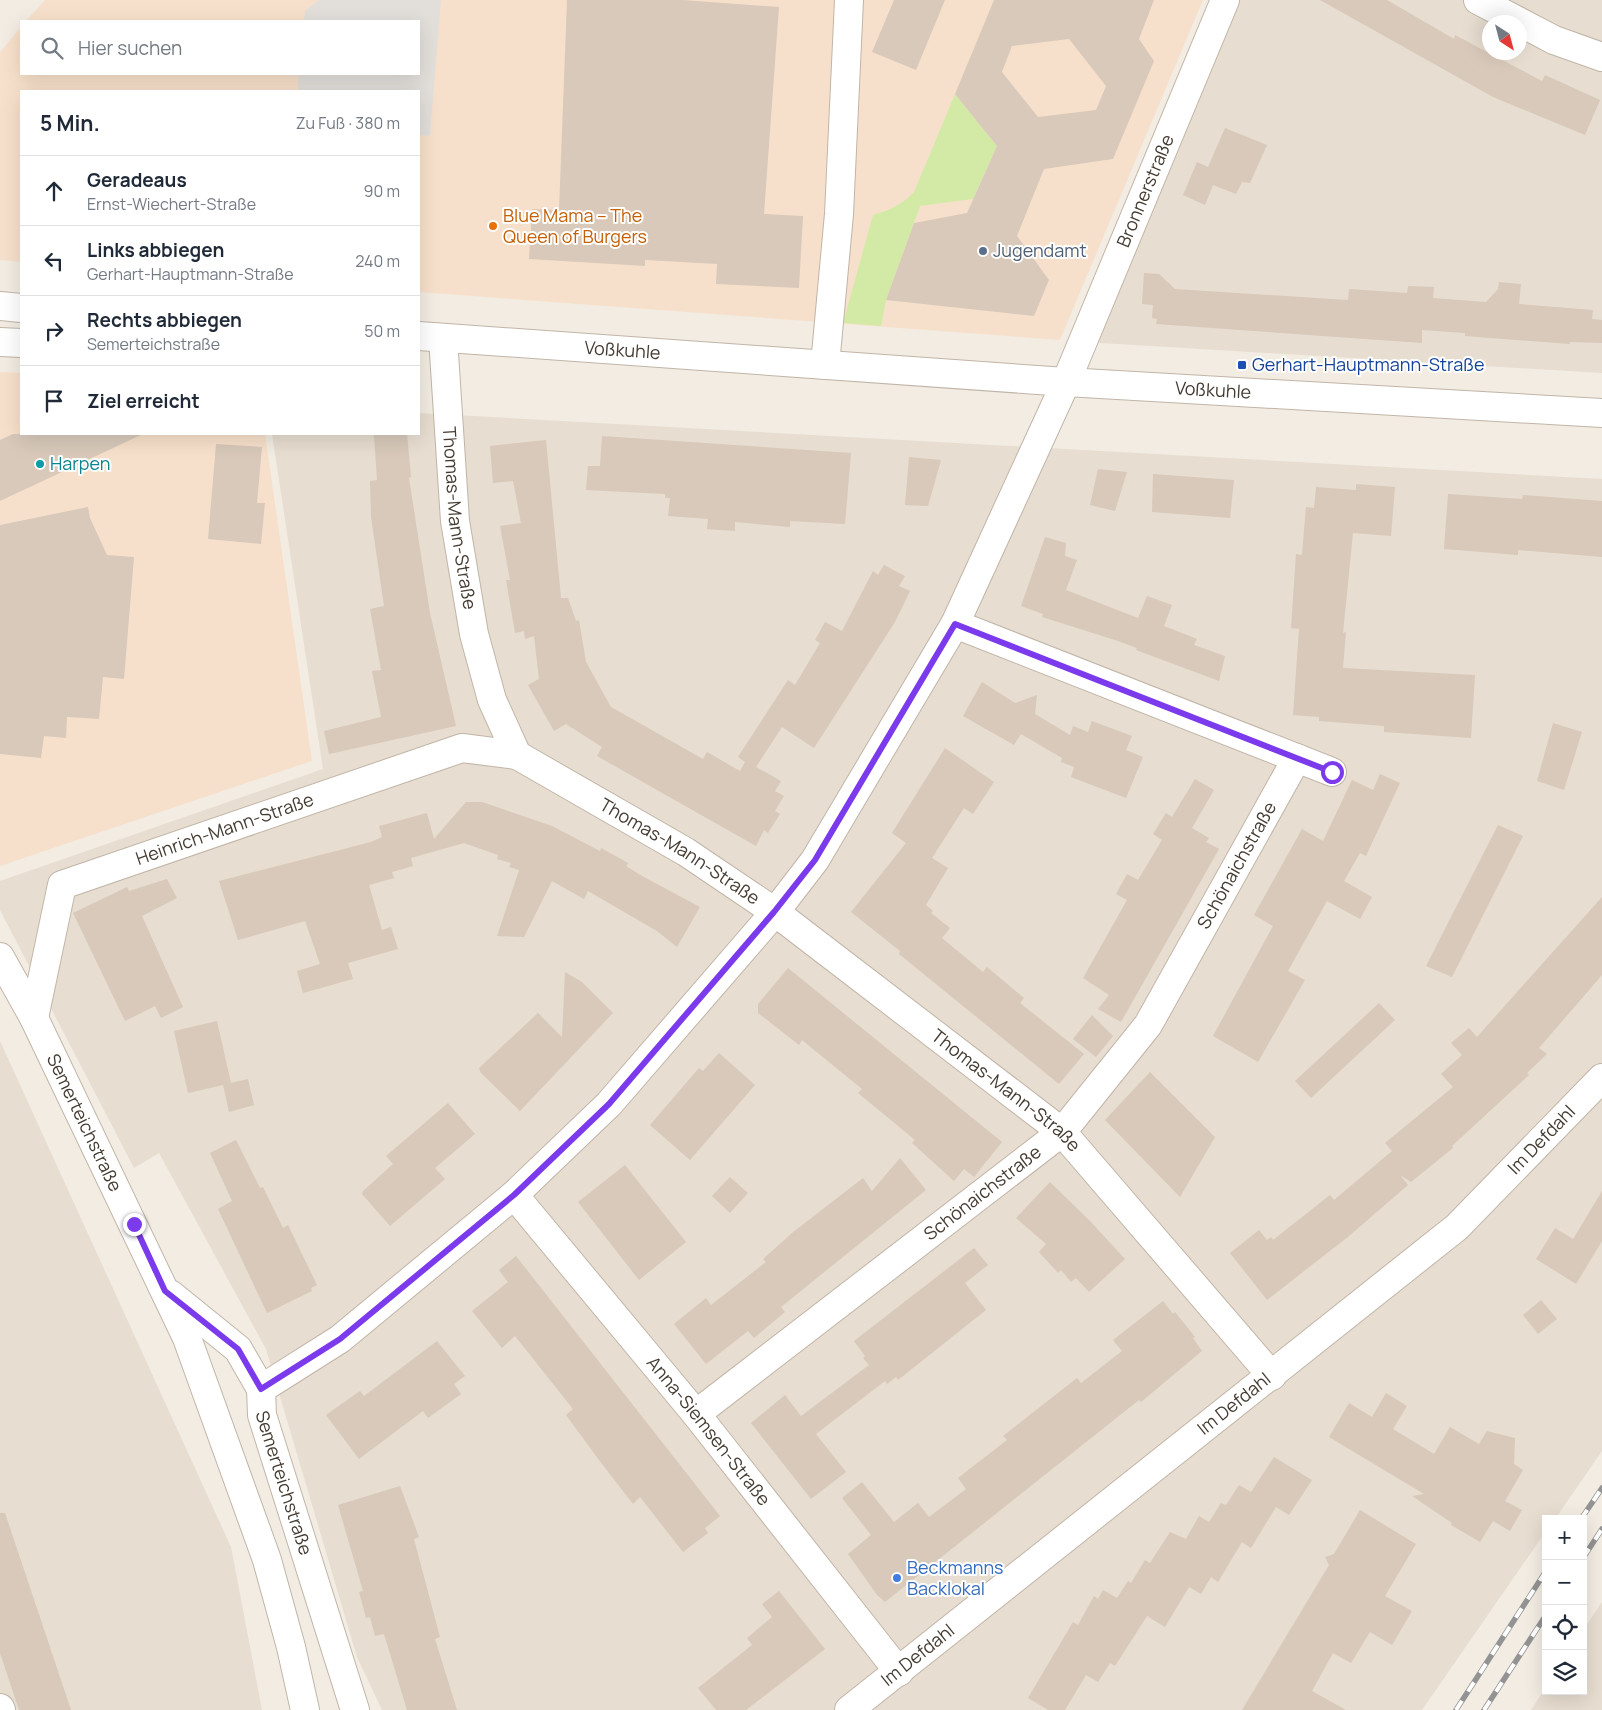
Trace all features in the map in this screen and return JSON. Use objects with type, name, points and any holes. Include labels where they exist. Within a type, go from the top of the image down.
[{"type":"street","points":[[825,365],[839,214],[849,0]]},
{"type":"street","name":"Bronnerstraße","points":[[1066,382],[1225,0]]},
{"type":"street","points":[[1478,0],[1554,40],[1602,58]]},
{"type":"street","points":[[0,306],[20,308]]},
{"type":"street","name":"Voßkuhle","points":[[431,337],[1066,382],[1602,413]]},
{"type":"street","name":"Thomas-Mann-Straße","points":[[431,337],[455,521],[474,634],[492,700],[517,755],[686,852],[774,912],[1062,1132],[1272,1376]]},
{"type":"street","points":[[0,342],[20,343]]},
{"type":"street","points":[[261,1389],[340,1339],[514,1195],[609,1104],[774,912],[815,860],[955,624],[1066,382]]},
{"type":"street","points":[[955,624],[1332,772]]},
{"type":"street","name":"Heinrich-Mann-Straße","points":[[34,1018],[62,885],[462,748],[517,755]]},
{"type":"street","name":"Schönaichstraße","points":[[696,1414],[1062,1132],[1148,1025],[1297,758]]},
{"type":"street","name":"Semerteichstraße","points":[[0,957],[34,1018],[187,1338],[267,1560],[291,1647],[305,1710]]},
{"type":"street","name":"Im Defdahl","points":[[849,1710],[1272,1376],[1457,1227],[1602,1078]]},
{"type":"street","name":"Anna-Siemsen-Straße","points":[[514,1195],[696,1414],[899,1672]]},
{"type":"street","name":"Semerteichstraße","points":[[165,1291],[238,1349],[261,1389],[262,1415],[354,1710]]},
{"type":"shaded area","points":[[45,0],[1203,0],[1060,340],[420,292],[420,90],[20,90],[20,262],[0,260],[0,52],[20,28],[20,75],[420,75],[420,20],[27,20]]},
{"type":"shaded area","points":[[319,0],[441,0],[430,136],[420,135],[420,90],[298,90],[299,75],[420,75],[420,20],[304,20],[305,11]]},
{"type":"shaded area","points":[[1210,0],[1602,0],[1602,373],[1068,341]]},
{"type":"shaded area","points":[[0,372],[20,373],[20,435],[265,435],[312,761],[0,866]]},
{"type":"shaded area","points":[[420,413],[1602,479],[1602,1451],[1558,1515],[1542,1515],[1542,1537],[1422,1710],[382,1710],[357,1657],[266,1349],[159,1153],[134,1168],[0,910],[0,881],[323,769],[272,435],[420,435]]},
{"type":"shaded area","points":[[0,1041],[231,1547],[262,1710],[0,1710]]},
{"type":"shaded area","points":[[1602,1602],[1602,1710],[1531,1710],[1542,1693],[1542,1695],[1587,1695],[1587,1624]]},
{"type":"green space","points":[[955,94],[997,146],[973,199],[920,206],[886,300],[881,326],[843,323],[873,215],[895,206],[914,192]]},
{"type":"building","points":[[567,0],[683,0],[779,7],[764,214],[803,216],[799,288],[716,284],[717,264],[645,260],[645,266],[529,259],[532,209],[559,210]]},
{"type":"building","points":[[894,0],[945,0],[916,70],[872,52]]},
{"type":"building","points":[[994,0],[1154,0],[1139,39],[1154,61],[1113,159],[1044,169],[1017,236],[1049,280],[1034,316],[886,300],[914,223],[967,213],[997,146],[955,94]],"holes":[[[1069,39],[1106,86],[1096,110],[1038,117],[1002,72],[1012,46]]]},
{"type":"building","points":[[1320,0],[1387,0],[1454,39],[1455,35],[1482,49],[1482,60],[1502,60],[1542,81],[1545,75],[1600,100],[1585,135],[1493,97]]},
{"type":"building","points":[[1225,128],[1267,145],[1250,183],[1242,182],[1236,194],[1213,185],[1205,205],[1183,195],[1197,162],[1208,167]]},
{"type":"building","points":[[1144,273],[1159,274],[1175,289],[1348,300],[1349,289],[1407,293],[1408,286],[1434,287],[1433,298],[1486,302],[1498,289],[1499,282],[1521,284],[1519,304],[1593,310],[1592,319],[1602,320],[1602,343],[1570,342],[1570,344],[1465,336],[1465,333],[1422,330],[1422,343],[1156,324],[1157,319],[1152,318],[1153,305],[1142,304]]},
{"type":"building","name":"Harpen","points":[[13,434],[141,435],[0,501],[0,440]]},
{"type":"building","points":[[374,435],[407,435],[411,477],[409,478],[430,613],[456,726],[329,754],[324,731],[381,717],[372,671],[381,670],[370,609],[384,606],[371,517],[370,481],[377,480]]},
{"type":"building","points":[[602,436],[851,453],[845,524],[790,521],[790,527],[735,522],[735,531],[707,529],[708,519],[668,516],[670,498],[665,498],[665,494],[586,490],[588,466],[600,466]]},
{"type":"building","points":[[546,440],[561,598],[568,598],[576,621],[579,620],[586,662],[611,707],[703,759],[707,752],[740,771],[745,762],[738,757],[788,680],[795,685],[820,643],[815,640],[825,622],[842,631],[873,571],[878,575],[884,565],[905,576],[899,586],[910,591],[895,622],[814,748],[782,727],[756,767],[781,781],[775,791],[784,796],[775,811],[780,814],[768,833],[764,830],[756,846],[597,756],[602,747],[566,724],[554,731],[528,685],[539,679],[534,636],[525,639],[524,631],[515,633],[506,580],[510,580],[500,526],[521,523],[513,481],[493,483],[490,446]]},
{"type":"building","points":[[216,444],[262,447],[257,503],[265,503],[261,544],[208,539]]},
{"type":"building","points":[[909,457],[941,460],[928,506],[905,505]]},
{"type":"building","points":[[1098,469],[1127,472],[1115,511],[1090,505]]},
{"type":"building","points":[[1153,474],[1234,480],[1230,518],[1152,512]]},
{"type":"building","points":[[1356,484],[1395,487],[1391,536],[1353,533],[1343,633],[1346,632],[1343,668],[1475,675],[1471,738],[1384,732],[1384,726],[1319,721],[1319,717],[1293,715],[1299,629],[1291,628],[1296,554],[1302,555],[1306,507],[1314,508],[1316,487],[1356,490]]},
{"type":"building","points":[[1448,494],[1522,499],[1523,495],[1602,501],[1602,557],[1518,550],[1518,555],[1444,549]]},
{"type":"building","points":[[88,507],[90,518],[107,555],[134,557],[124,679],[103,677],[99,719],[67,717],[66,738],[44,736],[41,758],[0,754],[0,525]]},
{"type":"building","points":[[1045,537],[1066,543],[1065,556],[1077,560],[1066,590],[1138,618],[1147,596],[1172,605],[1164,626],[1197,639],[1194,645],[1225,656],[1219,681],[1136,650],[1137,648],[1115,640],[1042,617],[1043,614],[1021,606]]},
{"type":"building","points":[[982,682],[1015,703],[1037,695],[1035,714],[1070,735],[1073,726],[1088,732],[1092,721],[1132,736],[1126,750],[1143,757],[1126,798],[1071,777],[1074,767],[1061,762],[1062,758],[1021,734],[1014,745],[963,716]]},
{"type":"building","points":[[1553,723],[1582,732],[1564,790],[1537,781]]},
{"type":"building","points":[[945,748],[994,782],[973,814],[964,808],[932,858],[948,868],[926,905],[933,911],[931,913],[950,928],[942,938],[983,972],[987,967],[1024,998],[1020,1003],[1084,1054],[1059,1084],[899,954],[900,951],[851,912],[906,843],[892,833]]},
{"type":"building","points":[[1380,774],[1400,783],[1366,856],[1360,853],[1344,881],[1372,897],[1360,919],[1327,901],[1288,971],[1305,980],[1258,1062],[1213,1036],[1273,926],[1254,915],[1302,829],[1323,841],[1352,780],[1373,790]]},
{"type":"building","points":[[1195,779],[1214,790],[1192,828],[1209,838],[1206,842],[1219,849],[1121,1022],[1098,1009],[1109,995],[1083,978],[1127,900],[1116,894],[1127,874],[1138,880],[1162,840],[1153,834],[1166,813],[1172,817]]},
{"type":"building","points":[[466,802],[482,802],[552,826],[600,851],[601,848],[628,863],[626,866],[642,876],[700,907],[677,947],[657,931],[588,891],[584,899],[552,881],[524,937],[497,936],[519,870],[509,867],[511,863],[497,859],[498,855],[464,843],[411,858],[413,866],[392,872],[394,878],[369,885],[382,930],[391,927],[398,949],[348,963],[353,979],[303,993],[297,971],[320,964],[305,921],[238,940],[219,881],[371,842],[382,837],[379,826],[427,813],[434,839]]},
{"type":"building","points":[[1498,825],[1523,836],[1452,977],[1426,966]]},
{"type":"building","points":[[167,879],[177,898],[142,916],[183,1007],[161,1018],[155,1006],[125,1021],[73,913],[127,887],[129,891]]},
{"type":"building","points":[[1602,897],[1602,975],[1539,1048],[1547,1054],[1527,1073],[1529,1075],[1452,1146],[1453,1148],[1411,1182],[1400,1175],[1408,1185],[1349,1236],[1267,1300],[1230,1253],[1259,1230],[1267,1240],[1271,1237],[1273,1240],[1330,1195],[1334,1200],[1392,1151],[1385,1143],[1453,1087],[1441,1074],[1462,1055],[1451,1043],[1469,1028],[1477,1037]]},
{"type":"building","points":[[788,968],[1002,1142],[974,1177],[964,1169],[954,1181],[912,1143],[915,1140],[858,1093],[862,1089],[802,1040],[799,1045],[758,1013],[758,1004]]},
{"type":"building","points":[[565,972],[582,982],[613,1013],[520,1111],[481,1073],[479,1068],[538,1013],[562,1037]]},
{"type":"building","points":[[1379,1003],[1395,1020],[1311,1098],[1295,1081]]},
{"type":"building","points":[[1092,1015],[1113,1036],[1096,1057],[1073,1039]]},
{"type":"building","points":[[217,1021],[231,1083],[248,1079],[254,1105],[229,1112],[223,1085],[188,1093],[174,1031]]},
{"type":"building","points":[[719,1053],[755,1085],[690,1160],[650,1125],[699,1068],[703,1071]]},
{"type":"building","points":[[1150,1072],[1215,1137],[1180,1197],[1105,1120]]},
{"type":"building","points":[[448,1103],[475,1134],[435,1168],[445,1179],[390,1226],[362,1194],[363,1191],[393,1164],[386,1156]]},
{"type":"building","points":[[236,1140],[260,1188],[263,1187],[283,1228],[288,1225],[317,1285],[311,1288],[312,1291],[267,1313],[218,1209],[232,1201],[210,1153]]},
{"type":"building","points":[[900,1158],[926,1190],[781,1307],[785,1312],[754,1338],[748,1331],[706,1364],[674,1324],[706,1298],[711,1305],[766,1262],[763,1259],[792,1233],[863,1178],[872,1191]]},
{"type":"building","points":[[625,1165],[686,1242],[639,1280],[578,1202]]},
{"type":"building","points":[[730,1177],[748,1193],[730,1213],[712,1196]]},
{"type":"building","points":[[1050,1182],[1125,1259],[1089,1292],[1076,1278],[1071,1282],[1061,1270],[1058,1273],[1039,1252],[1046,1244],[1016,1218]]},
{"type":"building","points":[[1602,1191],[1602,1241],[1576,1284],[1536,1259],[1555,1228],[1573,1239]]},
{"type":"building","points":[[974,1248],[988,1265],[965,1283],[986,1310],[898,1380],[896,1377],[887,1384],[885,1381],[816,1434],[846,1472],[811,1499],[751,1423],[785,1395],[801,1416],[869,1365],[854,1341]]},
{"type":"building","points":[[516,1256],[720,1516],[705,1528],[708,1533],[683,1552],[640,1497],[633,1504],[566,1415],[573,1409],[515,1336],[502,1348],[472,1311],[508,1282],[499,1270]]},
{"type":"building","points":[[1541,1300],[1557,1319],[1538,1334],[1523,1315]]},
{"type":"building","points":[[1163,1301],[1173,1314],[1175,1312],[1195,1337],[1193,1338],[1202,1351],[1141,1402],[1139,1400],[885,1602],[877,1595],[848,1554],[871,1535],[842,1498],[862,1482],[894,1522],[918,1503],[929,1517],[966,1489],[958,1478],[1007,1440],[1003,1436],[1077,1378],[1081,1383],[1122,1351],[1113,1340]]},
{"type":"building","points":[[437,1341],[465,1376],[454,1384],[461,1394],[428,1418],[423,1411],[359,1459],[326,1415],[360,1391],[364,1396]]},
{"type":"building","points":[[1386,1393],[1407,1406],[1393,1429],[1434,1454],[1450,1427],[1479,1444],[1487,1431],[1515,1438],[1514,1464],[1523,1470],[1505,1501],[1522,1510],[1510,1531],[1493,1521],[1480,1542],[1451,1525],[1452,1523],[1412,1496],[1424,1494],[1329,1437],[1349,1403],[1372,1417]]},
{"type":"building","points":[[1274,1457],[1312,1480],[1289,1515],[1276,1507],[1251,1548],[1242,1542],[1218,1582],[1211,1577],[1201,1594],[1189,1587],[1165,1627],[1147,1616],[1115,1666],[1110,1663],[1098,1682],[1086,1675],[1065,1710],[1048,1710],[1028,1698],[1073,1622],[1078,1625],[1094,1596],[1098,1599],[1103,1590],[1117,1598],[1128,1581],[1131,1583],[1145,1560],[1150,1563],[1170,1532],[1186,1539],[1199,1516],[1209,1522],[1221,1503],[1226,1505],[1239,1485],[1251,1492]]},
{"type":"building","points":[[400,1486],[419,1537],[414,1539],[440,1637],[435,1639],[457,1710],[407,1710],[384,1634],[375,1636],[370,1617],[366,1618],[359,1592],[363,1591],[338,1505]]},
{"type":"building","points":[[1360,1510],[1416,1544],[1385,1596],[1412,1611],[1392,1645],[1370,1632],[1351,1663],[1333,1653],[1312,1691],[1346,1710],[1242,1710],[1329,1565],[1325,1557],[1334,1554]]},
{"type":"building","points":[[0,1513],[5,1513],[71,1710],[19,1710],[0,1653]]},
{"type":"building","points":[[779,1591],[825,1649],[746,1710],[716,1710],[698,1688],[752,1645],[747,1638],[772,1617],[762,1604]]},
{"type":"railway","points":[[1584,1515],[1602,1488]]},
{"type":"railway","points":[[1587,1552],[1602,1529]]},
{"type":"railway","points":[[1456,1710],[1542,1577]]},
{"type":"railway","points":[[1484,1710],[1542,1621]]},
{"type":"place","name":"Blue Mama – The Queen of Burgers","points":[[493,226]]},
{"type":"place","name":"Jugendamt","points":[[983,251]]},
{"type":"place","name":"Gerhart-Hauptmann-Straße","points":[[1242,365]]},
{"type":"place","name":"Harpen","points":[[40,464]]},
{"type":"place","name":"Beckmanns Backlokal","points":[[897,1578]]},
{"type":"route","points":[[134,1224],[165,1291],[238,1349],[261,1389],[340,1339],[514,1195],[609,1104],[678,1024],[774,912],[815,860],[955,624],[1332,772]]}]
